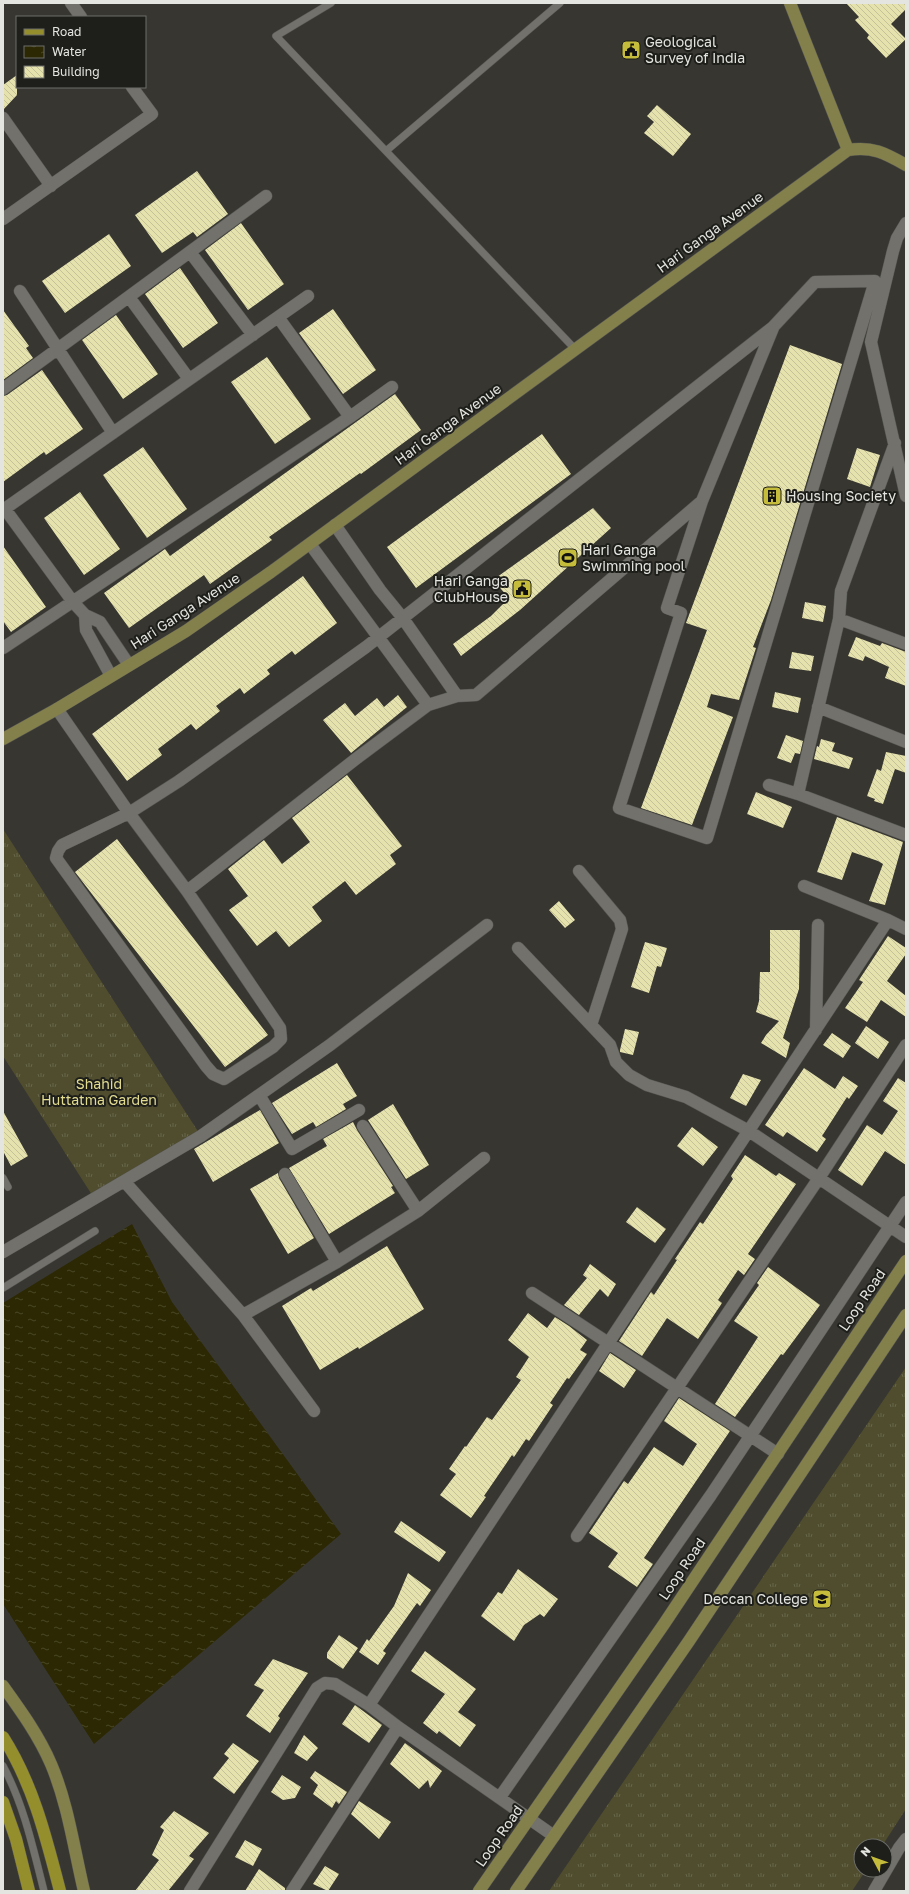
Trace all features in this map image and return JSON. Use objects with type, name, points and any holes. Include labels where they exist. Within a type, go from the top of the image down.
[{"type":"main road","points":[[3,1737],[25,1775],[37,1806],[60,1891]]},
{"type":"main road","points":[[3,1802],[16,1839],[28,1891]]},
{"type":"street","points":[[71,3],[80,16]]},
{"type":"street","points":[[790,3],[848,150],[861,148],[884,152],[906,165]]},
{"type":"street","points":[[3,219],[152,114],[133,88]]},
{"type":"street","points":[[4,123],[51,186]]},
{"type":"street","name":"Hari Ganga Avenue","points":[[3,739],[57,709],[186,632],[310,544],[848,150]]},
{"type":"street","points":[[3,389],[266,196]]},
{"type":"street","points":[[906,223],[895,244],[871,342],[906,496]]},
{"type":"street","points":[[190,252],[253,335]]},
{"type":"street","points":[[57,709],[129,813],[187,891],[280,1028],[281,1039],[273,1047],[224,1079],[213,1074],[206,1066],[56,858],[62,845],[129,813],[179,782],[379,637],[773,327],[815,282],[875,281],[707,838],[620,808],[680,613],[667,608],[702,501],[773,327]]},
{"type":"street","points":[[20,291],[113,433]]},
{"type":"street","points":[[129,665],[100,622],[85,615],[73,602],[4,509],[308,296]]},
{"type":"street","points":[[129,297],[189,379]]},
{"type":"street","points":[[278,317],[350,417]]},
{"type":"street","points":[[3,648],[350,417],[392,387]]},
{"type":"street","points":[[798,794],[839,619],[841,591],[895,443]]},
{"type":"street","points":[[187,891],[357,758],[428,705],[457,696],[476,695],[702,501]]},
{"type":"street","points":[[335,525],[457,696]]},
{"type":"street","points":[[310,544],[428,705]]},
{"type":"street","points":[[85,615],[86,630],[111,676]]},
{"type":"street","points":[[839,619],[906,644]]},
{"type":"street","points":[[818,707],[906,742]]},
{"type":"street","points":[[769,785],[798,794],[906,836]]},
{"type":"street","points":[[579,871],[620,920],[622,929],[592,1025]]},
{"type":"street","points":[[804,886],[888,920],[906,929]]},
{"type":"street","points":[[369,1705],[888,920]]},
{"type":"street","points":[[3,1252],[201,1136],[330,1045],[487,925]]},
{"type":"street","points":[[816,1030],[818,925]]},
{"type":"street","points":[[518,948],[610,1045],[616,1062],[629,1075],[647,1086],[686,1097],[749,1131],[906,1236]]},
{"type":"street","points":[[577,1536],[906,1045]]},
{"type":"street","points":[[259,1095],[292,1149],[359,1110]]},
{"type":"street","points":[[363,1126],[418,1211]]},
{"type":"street","points":[[244,1315],[338,1262],[418,1211],[484,1158]]},
{"type":"street","points":[[285,1174],[338,1262]]},
{"type":"street","points":[[124,1181],[244,1315],[314,1411]]},
{"type":"street","points":[[500,1797],[711,1495],[906,1202]]},
{"type":"street","name":"Loop Road","points":[[479,1891],[664,1624],[906,1261]]},
{"type":"street","points":[[532,1293],[778,1454]]},
{"type":"street","points":[[516,1891],[689,1641],[906,1316]]},
{"type":"street","points":[[190,1891],[317,1688],[325,1683],[335,1684],[369,1705],[554,1836]]},
{"type":"street","points":[[3,1686],[39,1740],[51,1765],[62,1797],[84,1891]]},
{"type":"street","points":[[292,1891],[398,1727]]},
{"type":"street","points":[[874,1891],[899,1848],[906,1839]]},
{"type":"lane","points":[[330,3],[276,36],[576,349]]},
{"type":"lane","points":[[386,151],[560,3]]},
{"type":"lane","points":[[3,1178],[8,1187]]},
{"type":"lane","points":[[3,1288],[95,1231]]},
{"type":"lane","points":[[3,1766],[23,1811],[44,1891]]},
{"type":"green space","name":"Shahid Huttatma Garden","points":[[3,829],[201,1136],[94,1198],[3,1056]]},
{"type":"green space","name":"Deccan College","points":[[906,1367],[906,1809],[887,1838],[853,1838],[853,1878],[861,1878],[852,1891],[549,1891]]},
{"type":"water","points":[[132,1224],[172,1302],[341,1534],[94,1744],[3,1604],[3,1303]]},
{"type":"building","points":[[846,3],[906,3],[906,9],[891,24],[906,39],[886,58],[867,38],[869,35],[855,20],[859,17]]},
{"type":"building","points":[[16,76],[17,95],[3,110],[3,85]]},
{"type":"building","points":[[657,105],[691,134],[673,156],[644,133],[654,122],[647,116]]},
{"type":"building","points":[[197,171],[228,214],[197,237],[193,232],[162,253],[135,215]]},
{"type":"building","points":[[241,223],[284,284],[248,310],[205,250]]},
{"type":"building","points":[[109,234],[131,266],[65,313],[42,281]]},
{"type":"building","points":[[180,268],[218,323],[183,348],[145,294]]},
{"type":"building","points":[[333,309],[376,370],[343,394],[299,333]]},
{"type":"building","points":[[3,310],[29,346],[26,348],[33,358],[3,380]]},
{"type":"building","points":[[116,315],[158,374],[123,399],[82,340]]},
{"type":"building","name":"Housing Society","points":[[790,345],[842,364],[771,600],[753,647],[756,648],[739,700],[711,694],[707,707],[733,717],[692,825],[641,808],[707,630],[686,623]]},
{"type":"building","points":[[267,357],[311,419],[275,444],[231,382]]},
{"type":"building","points":[[42,370],[83,429],[46,455],[44,452],[3,482],[3,396],[7,395]]},
{"type":"building","points":[[395,394],[421,430],[361,474],[360,473],[269,537],[272,540],[210,584],[204,575],[129,628],[104,593],[165,549],[170,556]]},
{"type":"building","points":[[542,434],[571,474],[416,588],[387,547]]},
{"type":"building","points":[[143,447],[187,509],[147,538],[103,475]]},
{"type":"building","points":[[857,448],[880,455],[870,487],[847,479]]},
{"type":"building","points":[[80,492],[120,549],[84,575],[44,518]]},
{"type":"building","name":"Hari Ganga ClubHouse","points":[[593,508],[611,528],[520,610],[461,656],[453,644],[491,616],[509,598],[493,580]]},
{"type":"building","points":[[3,546],[46,607],[11,632],[3,621]]},
{"type":"building","points":[[303,576],[337,623],[295,655],[292,651],[267,670],[270,674],[244,694],[240,688],[216,706],[220,711],[196,730],[191,724],[158,749],[162,755],[127,781],[92,734]]},
{"type":"building","points":[[805,602],[826,606],[823,622],[802,618]]},
{"type":"building","points":[[856,637],[880,646],[882,643],[906,652],[906,686],[885,678],[889,667],[865,656],[863,661],[848,656]]},
{"type":"building","points":[[792,652],[814,656],[811,671],[789,668]]},
{"type":"building","points":[[775,692],[801,698],[798,713],[772,707]]},
{"type":"building","points":[[398,695],[407,707],[351,753],[323,720],[345,703],[355,716],[377,698],[384,707]]},
{"type":"building","points":[[786,735],[803,741],[800,754],[795,753],[791,763],[777,758]]},
{"type":"building","points":[[821,739],[835,743],[832,751],[853,758],[849,769],[814,759],[817,746],[819,747]]},
{"type":"building","points":[[886,752],[906,756],[906,773],[895,769],[883,804],[874,801],[875,799],[867,796],[877,769],[881,771]]},
{"type":"building","points":[[347,775],[402,846],[390,855],[396,864],[356,895],[345,881],[312,907],[322,921],[289,947],[276,931],[257,946],[229,910],[248,896],[228,869],[264,840],[282,864],[310,842],[292,818]]},
{"type":"building","points":[[756,792],[792,807],[783,828],[747,814]]},
{"type":"building","points":[[837,817],[903,842],[885,905],[869,901],[883,864],[878,861],[852,852],[842,880],[817,872]]},
{"type":"building","points":[[117,839],[268,1035],[225,1067],[75,872]]},
{"type":"building","points":[[559,901],[575,920],[565,928],[549,910]]},
{"type":"building","points":[[770,930],[800,930],[799,989],[783,1038],[790,1043],[786,1058],[761,1043],[779,1021],[756,1012],[759,1001],[760,972],[770,972]]},
{"type":"building","points":[[888,936],[906,948],[906,954],[887,981],[906,996],[906,1017],[881,1000],[867,1022],[845,1008],[863,982],[859,980]]},
{"type":"building","points":[[645,942],[667,948],[661,967],[657,966],[649,993],[631,987]]},
{"type":"building","points":[[866,1026],[889,1042],[878,1059],[855,1043]]},
{"type":"building","points":[[625,1029],[639,1032],[633,1055],[620,1052]]},
{"type":"building","points":[[832,1033],[851,1046],[843,1058],[823,1045]]},
{"type":"building","points":[[337,1063],[357,1096],[343,1104],[346,1109],[316,1127],[313,1122],[292,1134],[272,1103]]},
{"type":"building","points":[[804,1068],[835,1089],[843,1076],[858,1086],[849,1099],[847,1097],[822,1136],[826,1139],[817,1152],[787,1132],[783,1137],[765,1125]]},
{"type":"building","points":[[743,1074],[761,1080],[746,1106],[730,1098]]},
{"type":"building","points":[[898,1078],[906,1083],[906,1165],[885,1151],[862,1186],[838,1170],[867,1125],[882,1135],[898,1111],[883,1101]]},
{"type":"building","points":[[393,1104],[429,1165],[406,1179],[368,1120]]},
{"type":"building","points":[[260,1110],[279,1143],[213,1182],[194,1149]]},
{"type":"building","points":[[3,1111],[28,1156],[11,1166],[3,1151]]},
{"type":"building","points":[[353,1122],[393,1186],[391,1187],[395,1193],[329,1234],[289,1168],[327,1146],[323,1139]]},
{"type":"building","points":[[692,1127],[718,1147],[703,1166],[677,1146]]},
{"type":"building","points":[[745,1155],[776,1176],[779,1173],[796,1184],[748,1254],[755,1259],[744,1275],[738,1270],[718,1300],[722,1303],[698,1339],[667,1318],[642,1356],[619,1341],[651,1292],[654,1295],[677,1260],[675,1259],[700,1222],[703,1224],[733,1179],[731,1176]]},
{"type":"building","points":[[278,1173],[279,1178],[314,1238],[288,1254],[250,1189]]},
{"type":"building","points":[[637,1207],[666,1229],[655,1243],[626,1222]]},
{"type":"building","points":[[387,1246],[424,1309],[359,1349],[358,1347],[320,1370],[282,1306],[311,1288],[313,1291]]},
{"type":"building","points":[[590,1264],[616,1284],[608,1297],[600,1289],[579,1315],[564,1305],[587,1278],[583,1275]]},
{"type":"building","points":[[768,1267],[820,1305],[783,1355],[781,1354],[735,1417],[715,1404],[758,1337],[734,1321],[759,1285],[757,1283]]},
{"type":"building","points":[[528,1313],[547,1328],[555,1317],[569,1326],[587,1340],[580,1350],[587,1354],[569,1379],[567,1378],[550,1403],[553,1405],[529,1441],[526,1439],[514,1457],[512,1455],[471,1518],[440,1495],[456,1474],[449,1469],[465,1446],[466,1447],[487,1417],[492,1420],[521,1380],[516,1377],[529,1357],[508,1340]]},
{"type":"building","points":[[610,1353],[636,1370],[624,1388],[599,1371]]},
{"type":"building","points":[[679,1398],[730,1431],[644,1558],[653,1564],[637,1587],[608,1567],[618,1553],[589,1533],[624,1481],[628,1484],[654,1447],[683,1466],[697,1444],[664,1421]]},
{"type":"building","points":[[401,1521],[446,1552],[439,1562],[394,1532]]},
{"type":"building","points":[[518,1569],[558,1599],[544,1617],[540,1614],[524,1625],[514,1641],[481,1616],[498,1592],[502,1594]]},
{"type":"building","points":[[408,1573],[431,1590],[420,1606],[417,1603],[383,1651],[386,1653],[378,1665],[359,1652],[367,1639],[369,1641],[394,1606]]},
{"type":"building","points":[[339,1635],[358,1648],[343,1669],[327,1658],[327,1653]]},
{"type":"building","points":[[425,1651],[476,1689],[458,1712],[476,1725],[460,1747],[439,1731],[437,1734],[423,1723],[445,1694],[411,1671]]},
{"type":"building","points":[[273,1659],[308,1673],[278,1716],[280,1718],[270,1733],[246,1716],[264,1690],[254,1685]]},
{"type":"building","points":[[355,1705],[382,1725],[369,1743],[342,1724]]},
{"type":"building","points":[[304,1735],[318,1748],[307,1761],[294,1753]]},
{"type":"building","points":[[233,1743],[259,1761],[234,1794],[213,1778],[229,1758],[224,1754]]},
{"type":"building","points":[[405,1743],[442,1771],[430,1788],[428,1780],[419,1789],[390,1764]]},
{"type":"building","points":[[315,1771],[347,1792],[339,1804],[336,1801],[332,1808],[313,1794],[318,1785],[310,1778]]},
{"type":"building","points":[[282,1775],[301,1787],[295,1798],[283,1800],[271,1792]]},
{"type":"building","points":[[359,1801],[391,1822],[379,1839],[351,1814]]},
{"type":"building","points":[[174,1811],[209,1833],[189,1856],[194,1859],[168,1891],[135,1891],[159,1860],[152,1855],[164,1830],[160,1827]]},
{"type":"building","points":[[245,1840],[262,1849],[253,1866],[235,1857]]},
{"type":"building","points":[[325,1866],[339,1874],[328,1891],[313,1884]]},
{"type":"building","points":[[259,1869],[285,1888],[285,1891],[245,1891]]},
{"type":"place","name":"Geological Survey of India","points":[[631,50]]},
{"type":"place","name":"Housing Society","points":[[772,496]]},
{"type":"place","name":"Hari Ganga Swimming pool","points":[[568,558]]},
{"type":"place","name":"Hari Ganga ClubHouse","points":[[522,589]]},
{"type":"place","name":"Deccan College","points":[[822,1599]]}]
